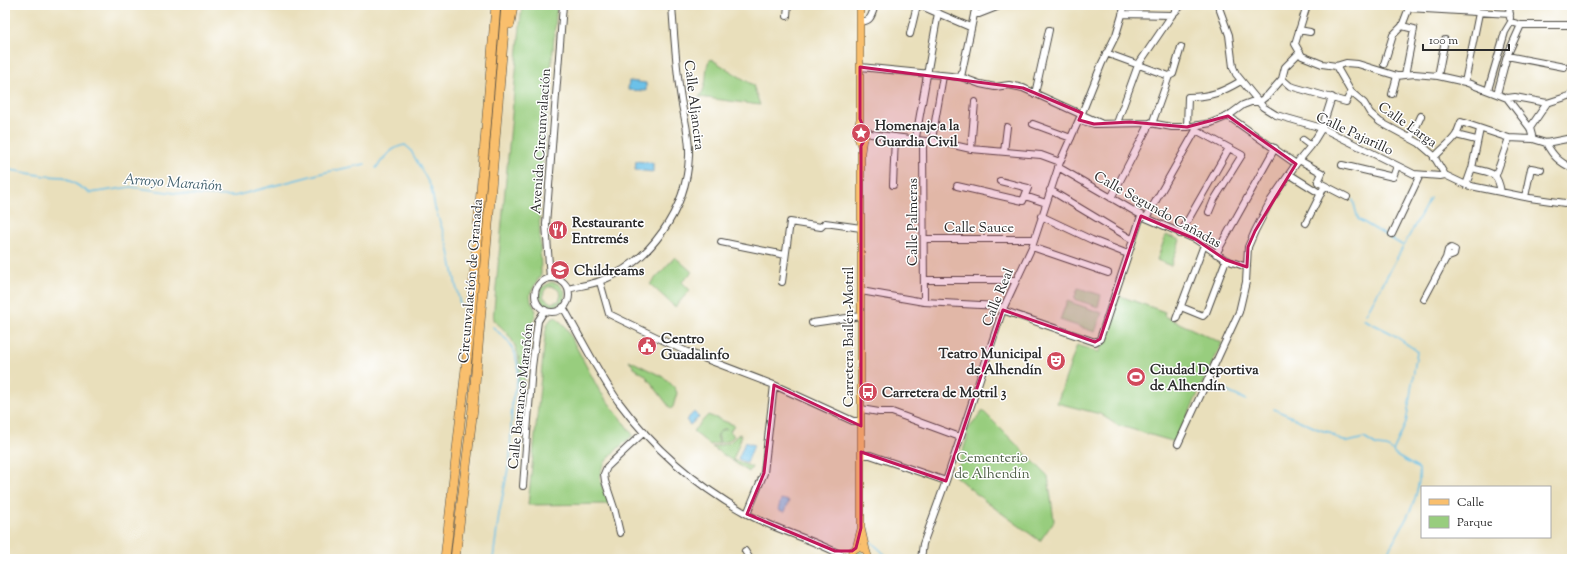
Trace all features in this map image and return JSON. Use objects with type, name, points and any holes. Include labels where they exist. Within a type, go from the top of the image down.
[{"type":"highway","points":[[490,5],[490,20],[493,38]]},
{"type":"highway","name":"Circunvalación de Granada","points":[[445,559],[470,333],[496,5]]},
{"type":"highway","name":"Circunvalación de Granada","points":[[455,559],[473,408],[506,5]]},
{"type":"highway","points":[[502,50],[509,34],[513,5]]},
{"type":"main road","points":[[860,5],[860,119],[864,133]]},
{"type":"main road","name":"Carretera Bailén-Motril","points":[[864,133],[861,146],[861,528],[869,559]]},
{"type":"main road","name":"Carretera Bailén-Motril","points":[[850,559],[861,528]]},
{"type":"main road","points":[[854,549],[861,547],[866,550]]},
{"type":"street","name":"Avenida Circunvalación","points":[[550,278],[546,224],[562,5]]},
{"type":"street","name":"Calle Aljancira","points":[[568,289],[600,282],[632,263],[651,246],[669,222],[679,202],[689,152],[688,132],[680,93],[672,5]]},
{"type":"street","points":[[787,16],[788,5]]},
{"type":"street","points":[[860,21],[865,22],[870,19],[875,5]]},
{"type":"street","points":[[910,34],[918,5],[970,27]]},
{"type":"street","points":[[916,137],[937,13],[937,5]]},
{"type":"street","points":[[960,77],[976,5]]},
{"type":"street","points":[[974,14],[979,14],[1002,5]]},
{"type":"street","name":"Calle Real","points":[[921,559],[923,544],[946,481],[1003,309],[1032,247],[1050,190],[1106,53],[1116,35],[1125,5]]},
{"type":"street","points":[[1117,123],[1138,65],[1172,15],[1182,5]]},
{"type":"street","points":[[1218,5],[1229,36],[1233,67],[1257,102]]},
{"type":"street","points":[[1307,5],[1296,44],[1306,59],[1322,64],[1336,66],[1346,63],[1358,64],[1397,76],[1414,74],[1438,76],[1465,82],[1507,98],[1515,97],[1547,103],[1572,95]]},
{"type":"street","points":[[1488,90],[1505,32],[1511,22],[1509,5]]},
{"type":"street","points":[[1384,64],[1393,35],[1402,26],[1409,7],[1450,12],[1510,14]]},
{"type":"street","points":[[1465,82],[1479,13]]},
{"type":"street","points":[[1122,14],[1172,15]]},
{"type":"street","points":[[1511,22],[1521,25],[1572,25]]},
{"type":"street","points":[[1497,94],[1507,56],[1521,25]]},
{"type":"street","points":[[1402,26],[1414,29],[1405,75]]},
{"type":"street","points":[[1035,94],[1049,30]]},
{"type":"street","points":[[1299,30],[1310,32]]},
{"type":"street","points":[[1438,76],[1445,40]]},
{"type":"street","points":[[1111,198],[1151,124],[1169,76],[1173,74],[1181,47]]},
{"type":"street","points":[[860,67],[960,77],[980,84],[995,86],[1010,85],[1023,88],[1082,113],[1100,123],[1109,125],[1117,123],[1151,124],[1195,128],[1228,116],[1243,105],[1251,102],[1259,102],[1268,95],[1280,81],[1285,67],[1300,52]]},
{"type":"street","points":[[1106,53],[1169,76]]},
{"type":"street","points":[[1507,56],[1564,67]]},
{"type":"street","name":"Calle Larga","points":[[1336,66],[1351,92],[1364,103],[1370,113],[1380,122],[1419,143],[1434,158],[1445,175]]},
{"type":"street","points":[[932,139],[943,76]]},
{"type":"street","points":[[1392,94],[1397,76]]},
{"type":"street","points":[[1187,128],[1188,97],[1206,97],[1214,95],[1242,81]]},
{"type":"street","points":[[1280,81],[1290,86],[1346,102],[1351,92]]},
{"type":"street","points":[[1178,444],[1239,312],[1246,282],[1248,247],[1255,231],[1271,200],[1311,146],[1322,128],[1332,97]]},
{"type":"street","points":[[1507,98],[1530,128],[1533,139]]},
{"type":"street","points":[[971,148],[975,102]]},
{"type":"street","name":"Calle Pajarillo","points":[[1257,102],[1276,115],[1322,128],[1397,166],[1420,175],[1445,175]]},
{"type":"street","points":[[1530,128],[1547,103]]},
{"type":"street","points":[[1228,116],[1241,127],[1298,162],[1322,173],[1318,182],[1347,197]]},
{"type":"street","points":[[1411,138],[1422,116]]},
{"type":"street","points":[[1079,120],[1094,124],[1100,123]]},
{"type":"street","points":[[1434,158],[1444,145],[1451,143],[1461,122],[1509,138],[1533,139],[1546,143],[1572,138]]},
{"type":"street","points":[[1033,124],[1071,138]]},
{"type":"street","points":[[1004,152],[1007,127]]},
{"type":"street","points":[[1195,128],[1242,155],[1214,200],[1209,212]]},
{"type":"street","points":[[861,291],[924,302],[999,306],[1003,309],[1095,342],[1100,339],[1133,240],[1144,217],[1195,128]]},
{"type":"street","points":[[1466,185],[1472,168],[1477,144],[1476,140],[1480,129]]},
{"type":"street","name":"Calle Segundo Cañadas","points":[[864,133],[971,148],[1041,155],[1060,164],[1111,198],[1144,217],[1204,245],[1226,260],[1247,267]]},
{"type":"street","points":[[1456,135],[1476,140]]},
{"type":"street","points":[[893,185],[895,137]]},
{"type":"street","points":[[1501,192],[1496,175],[1509,138]]},
{"type":"street","points":[[1302,140],[1311,146]]},
{"type":"street","name":"Calle Palmeras","points":[[923,141],[924,302]]},
{"type":"street","points":[[1546,143],[1553,156],[1560,162],[1572,168]]},
{"type":"street","points":[[1180,234],[1229,148]]},
{"type":"street","points":[[1216,254],[1275,148]]},
{"type":"street","points":[[1342,165],[1393,177],[1397,166]]},
{"type":"street","points":[[1472,168],[1496,175]]},
{"type":"street","points":[[1524,197],[1531,168],[1541,170]]},
{"type":"street","points":[[1289,174],[1321,194]]},
{"type":"street","points":[[1392,234],[1420,175]]},
{"type":"street","points":[[1445,175],[1466,185],[1524,197],[1572,204]]},
{"type":"street","points":[[1000,181],[1028,188]]},
{"type":"street","points":[[957,186],[1023,201],[1031,181]]},
{"type":"street","points":[[1306,224],[1324,186]]},
{"type":"street","points":[[1050,190],[1133,240]]},
{"type":"street","points":[[1025,196],[1046,203]]},
{"type":"street","points":[[1041,216],[1092,240],[1128,254]]},
{"type":"street","points":[[782,282],[790,222],[821,227],[825,223],[861,228]]},
{"type":"street","name":"Calle Sauce","points":[[924,239],[1034,240]]},
{"type":"street","points":[[721,242],[785,255]]},
{"type":"street","points":[[1176,319],[1204,245]]},
{"type":"street","points":[[1032,247],[1108,273]]},
{"type":"street","points":[[1424,299],[1446,258]]},
{"type":"street","points":[[1181,307],[1203,316],[1206,313],[1226,260]]},
{"type":"street","points":[[550,278],[562,282],[568,289],[568,298],[564,307],[554,311],[544,310],[538,304],[536,290],[541,282],[550,278]]},
{"type":"street","points":[[924,280],[1016,280]]},
{"type":"street","points":[[600,282],[609,314],[685,351],[774,385],[853,421],[861,422]]},
{"type":"street","points":[[564,307],[607,384],[644,432],[684,471],[747,514],[778,529],[835,551],[850,559]]},
{"type":"street","name":"Calle Barranco Marañón","points":[[523,486],[532,367],[538,321],[544,310]]},
{"type":"street","points":[[812,323],[861,316]]},
{"type":"street","points":[[747,514],[764,473],[774,385]]},
{"type":"street","points":[[861,409],[879,412],[892,412],[960,437]]},
{"type":"street","points":[[620,533],[604,474],[607,467],[644,432]]},
{"type":"street","points":[[861,455],[870,455],[946,481]]},
{"type":"street","points":[[835,551],[854,549]]},
{"type":"street","points":[[746,551],[750,559]]},
{"type":"highlighted area","points":[[860,67],[1023,88],[1082,113],[1079,120],[1094,124],[1130,122],[1187,127],[1228,116],[1296,164],[1255,231],[1248,247],[1247,267],[1226,260],[1195,239],[1141,216],[1100,339],[1095,342],[1003,310],[946,481],[861,452],[861,528],[856,548],[852,551],[835,551],[747,514],[764,473],[774,385],[861,426],[861,146],[867,136],[860,119]]},
{"type":"green space","points":[[522,5],[557,5],[539,204],[541,274],[530,294],[531,301],[536,311],[528,346],[524,386],[518,385],[518,356],[513,341],[508,334],[493,320]]},
{"type":"green space","points":[[711,59],[753,85],[760,105],[699,97],[706,81],[707,65]]},
{"type":"green space","points":[[1166,235],[1180,240],[1171,266],[1157,260]]},
{"type":"green space","points":[[675,257],[692,272],[682,282],[690,290],[675,307],[650,284]]},
{"type":"green space","points":[[551,282],[559,284],[565,291],[564,300],[554,307],[543,304],[539,296],[541,288]],"holes":[[[552,286],[559,290],[561,295],[559,301],[551,303],[543,296],[548,287]]]},
{"type":"green space","points":[[1078,288],[1101,295],[1098,307],[1074,299]]},
{"type":"green space","name":"Ciudad Deportiva de Alhendín","points":[[1117,295],[1165,312],[1164,316],[1222,343],[1175,442],[1117,425],[1100,414],[1057,403],[1077,345],[1099,352]]},
{"type":"green space","points":[[1067,301],[1102,313],[1095,332],[1060,320]]},
{"type":"green space","points":[[556,317],[565,326],[599,390],[633,435],[608,459],[601,471],[601,484],[610,504],[528,505],[546,330],[549,322]]},
{"type":"green space","points":[[629,360],[665,378],[675,388],[677,393],[671,409],[645,375],[634,368]]},
{"type":"green space","name":"Cementerio de Alhendín","points":[[983,411],[1048,476],[1054,521],[1040,541],[985,501],[955,476],[968,435],[965,433]]},
{"type":"green space","points":[[708,415],[734,425],[730,431],[734,436],[728,441],[720,443],[718,434],[717,436],[719,443],[710,445],[693,431]]},
{"type":"green space","points":[[739,434],[741,435],[741,438],[733,460],[752,467],[749,472],[712,447],[729,443]]},
{"type":"green space","points":[[857,552],[861,552],[863,556],[861,560],[857,560],[855,558],[855,554]]},
{"type":"water","points":[[629,81],[646,83],[646,91],[628,90]]},
{"type":"water","points":[[636,161],[653,163],[653,172],[635,170]]},
{"type":"water","points":[[694,412],[699,417],[690,425],[686,420]]},
{"type":"water","points":[[745,442],[754,445],[747,463],[738,459]]},
{"type":"water","points":[[781,499],[789,501],[785,512],[778,510]]},
{"type":"waterway","name":"Arroyo Marañón","points":[[376,168],[382,160],[396,148],[405,145],[410,149],[431,187],[435,208],[448,246],[460,305]]},
{"type":"waterway","name":"Arroyo Marañón","points":[[5,169],[45,176],[64,177],[90,193],[131,187],[189,195],[235,196],[322,173],[365,164]]},
{"type":"waterway","points":[[1366,314],[1430,198]]},
{"type":"waterway","points":[[1353,200],[1358,219],[1402,245]]},
{"type":"waterway","points":[[1363,319],[1391,333],[1417,351],[1406,423],[1393,451],[1395,455],[1419,469],[1419,481],[1417,492],[1408,516],[1384,559]]},
{"type":"waterway","points":[[493,327],[508,341],[515,353],[518,368],[517,382],[512,401],[510,459],[499,514],[493,559]]},
{"type":"waterway","points":[[1212,382],[1217,387],[1246,400]]},
{"type":"waterway","points":[[1274,409],[1320,430],[1329,432],[1340,440],[1348,442],[1364,438],[1377,446],[1387,447],[1393,451]]},
{"type":"waterway","name":"Arroyo Marañón","points":[[868,539],[890,559]]},
{"type":"place","name":"Homenaje a la Guardia Civil","points":[[861,133]]},
{"type":"place","name":"Restaurante Entremés","points":[[558,230]]},
{"type":"place","name":"Childreams","points":[[560,270]]},
{"type":"place","name":"Centro Guadalinfo","points":[[647,346]]},
{"type":"place","name":"Teatro Municipal de Alhendín","points":[[1056,361]]},
{"type":"place","name":"Ciudad Deportiva de Alhendín","points":[[1136,377]]},
{"type":"place","name":"Carretera de Motril 3","points":[[868,392]]}]
